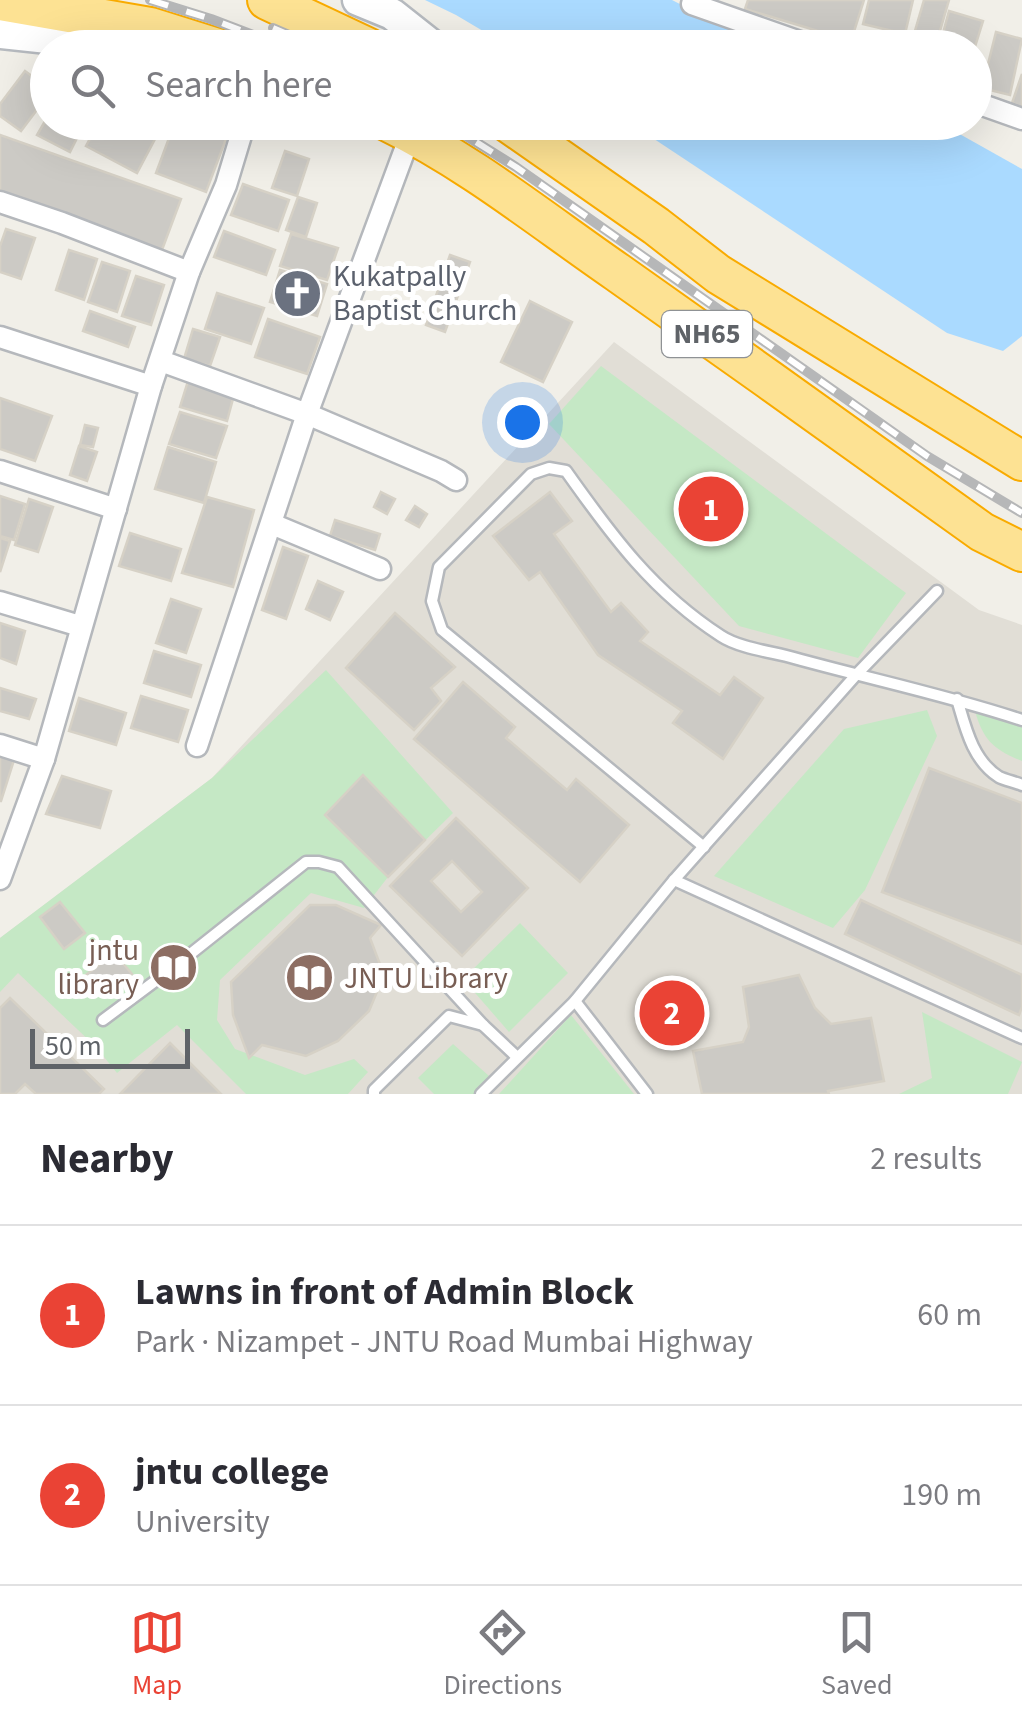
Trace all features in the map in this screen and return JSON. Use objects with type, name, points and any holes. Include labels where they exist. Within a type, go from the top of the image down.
[{"type":"highway","points":[[266,0],[330,30]]},
{"type":"highway","points":[[0,1],[160,30]]},
{"type":"highway","name":"NH65","points":[[419,140],[516,200],[982,532],[1022,552]]},
{"type":"highway","name":"NH65","points":[[533,140],[718,274],[1022,461]]},
{"type":"highway","points":[[619,274],[650,265],[655,254],[656,226]]},
{"type":"highway","points":[[678,313],[679,284],[686,277],[718,274]]},
{"type":"street","points":[[358,0],[392,14],[412,30]]},
{"type":"street","points":[[692,4],[766,30]]},
{"type":"street","points":[[0,34],[30,37]]},
{"type":"street","points":[[992,108],[1022,118]]},
{"type":"street","points":[[1,876],[44,759],[150,386],[240,140]]},
{"type":"street","points":[[197,746],[396,140]]},
{"type":"street","points":[[0,202],[189,272]]},
{"type":"street","points":[[0,338],[150,386]]},
{"type":"street","points":[[161,361],[307,414],[456,480]]},
{"type":"street","points":[[0,472],[116,509]]},
{"type":"street","points":[[272,524],[380,569]]},
{"type":"street","points":[[0,602],[80,626]]},
{"type":"street","points":[[0,745],[44,759]]},
{"type":"lane","points":[[704,847],[442,630],[432,601],[439,567],[531,474],[549,468],[566,471],[618,543],[659,588],[725,639],[957,699],[1022,720]]},
{"type":"lane","points":[[481,1094],[576,1001],[674,880],[856,675],[937,592]]},
{"type":"lane","points":[[957,699],[980,760],[999,777],[1022,784]]},
{"type":"lane","points":[[103,1020],[306,862],[319,862],[338,867],[517,1057]]},
{"type":"lane","points":[[674,880],[1022,1038]]},
{"type":"lane","points":[[576,1001],[647,1094]]},
{"type":"lane","points":[[374,1094],[448,1016],[483,1024]]},
{"type":"shaded area","points":[[614,342],[979,610],[1022,625],[1022,1094],[0,1094],[0,938],[212,778]]},
{"type":"green space","points":[[601,366],[906,593],[858,658],[739,626],[549,424]]},
{"type":"green space","points":[[326,670],[453,813],[388,877],[364,908],[311,893],[220,980],[217,1020],[235,1049],[305,1075],[354,1059],[368,1072],[348,1094],[246,1094],[177,1025],[117,1073],[96,1047],[18,973],[0,992],[0,938],[212,778]]},
{"type":"green space","points":[[927,710],[937,736],[865,890],[833,928],[714,876],[844,729]]},
{"type":"green space","points":[[975,711],[1022,727],[1022,761],[991,743]]},
{"type":"green space","points":[[520,923],[568,973],[509,1032],[463,979]]},
{"type":"green space","points":[[922,1012],[1022,1062],[1008,1094],[899,1094],[932,1078]]},
{"type":"green space","points":[[571,1015],[634,1094],[499,1094]]},
{"type":"green space","points":[[453,1044],[489,1076],[478,1094],[434,1094],[418,1078]]},
{"type":"water","points":[[425,0],[672,0],[736,30],[481,30]]},
{"type":"water","points":[[656,140],[970,140],[1022,169],[1022,336],[1003,351],[947,333]]},
{"type":"building","points":[[748,0],[864,0],[854,30],[815,30],[745,9]]},
{"type":"building","points":[[869,0],[913,0],[906,30],[863,24]]},
{"type":"building","points":[[924,0],[949,0],[940,30],[915,30]]},
{"type":"building","points":[[949,11],[983,21],[980,30],[944,30]]},
{"type":"building","points":[[996,32],[1022,39],[1010,95],[992,90]]},
{"type":"building","points":[[25,71],[30,75],[30,119],[21,131],[0,116],[0,104]]},
{"type":"building","points":[[1022,74],[1022,107],[1012,103]]},
{"type":"building","points":[[0,135],[181,199],[162,250],[0,192]]},
{"type":"building","points":[[47,140],[76,140],[70,152]]},
{"type":"building","points":[[89,140],[154,140],[137,173],[86,146]]},
{"type":"building","points":[[168,140],[226,140],[206,192],[156,173]]},
{"type":"building","points":[[285,151],[309,159],[297,196],[272,188]]},
{"type":"building","points":[[243,184],[289,200],[278,231],[231,215]]},
{"type":"building","points":[[298,197],[317,203],[306,237],[286,230]]},
{"type":"building","points":[[6,229],[35,238],[21,279],[0,272],[0,246]]},
{"type":"building","points":[[224,231],[275,250],[266,275],[214,257]]},
{"type":"building","points":[[291,234],[338,248],[327,280],[280,266]]},
{"type":"building","points":[[69,250],[97,259],[84,300],[56,290]]},
{"type":"building","points":[[450,255],[470,262],[445,332],[426,325]]},
{"type":"building","points":[[102,262],[130,271],[117,312],[88,302]]},
{"type":"building","name":"Kukatpally Baptist Church","points":[[280,270],[327,284],[317,316],[270,302]]},
{"type":"building","points":[[136,276],[164,285],[151,325],[122,316]]},
{"type":"building","points":[[217,293],[264,308],[251,344],[205,329]]},
{"type":"building","points":[[530,301],[572,322],[543,382],[501,362]]},
{"type":"building","points":[[90,311],[135,327],[128,347],[83,331]]},
{"type":"building","points":[[268,319],[320,337],[307,374],[255,357]]},
{"type":"building","points":[[193,329],[220,337],[210,366],[184,359]]},
{"type":"building","points":[[188,381],[234,395],[227,421],[180,407]]},
{"type":"building","points":[[0,398],[52,416],[35,461],[0,449]]},
{"type":"building","points":[[180,412],[227,426],[216,458],[169,444]]},
{"type":"building","points":[[85,425],[98,428],[93,447],[80,445]]},
{"type":"building","points":[[79,446],[97,452],[87,481],[70,475]]},
{"type":"building","points":[[168,447],[216,462],[204,503],[155,489]]},
{"type":"building","points":[[381,492],[395,499],[387,514],[374,507]]},
{"type":"building","points":[[550,492],[572,521],[554,534],[611,612],[621,603],[648,632],[640,641],[720,695],[734,677],[763,698],[723,759],[673,723],[682,711],[598,655],[540,572],[529,580],[493,536]]},
{"type":"building","points":[[0,496],[25,504],[14,540],[0,536]]},
{"type":"building","points":[[207,497],[254,510],[233,587],[182,573]]},
{"type":"building","points":[[29,499],[53,507],[38,552],[15,545]]},
{"type":"building","points":[[415,506],[427,514],[419,527],[406,520]]},
{"type":"building","points":[[335,520],[380,534],[375,550],[330,536]]},
{"type":"building","points":[[130,533],[181,549],[171,581],[119,566]]},
{"type":"building","points":[[0,538],[10,541],[0,572]]},
{"type":"building","points":[[283,547],[308,556],[286,619],[262,610]]},
{"type":"building","points":[[318,581],[343,592],[330,620],[306,609]]},
{"type":"building","points":[[171,599],[201,609],[186,653],[156,643]]},
{"type":"building","points":[[395,613],[455,667],[431,688],[441,701],[414,730],[346,668]]},
{"type":"building","points":[[0,623],[25,631],[16,664],[0,658]]},
{"type":"building","points":[[154,651],[201,665],[191,697],[144,683]]},
{"type":"building","points":[[463,682],[515,727],[506,738],[567,790],[576,779],[629,825],[580,882],[414,739]]},
{"type":"building","points":[[0,688],[36,699],[29,719],[0,711]]},
{"type":"building","points":[[141,696],[188,710],[178,742],[131,728]]},
{"type":"building","points":[[79,698],[126,713],[116,745],[69,731]]},
{"type":"building","points":[[0,756],[14,760],[1,801],[0,801]]},
{"type":"building","points":[[929,768],[1022,803],[1022,944],[882,892]]},
{"type":"building","points":[[363,775],[425,840],[388,877],[325,815]]},
{"type":"building","points":[[62,776],[111,791],[100,828],[46,814]]},
{"type":"building","points":[[456,818],[528,888],[462,956],[390,886]],"holes":[[[452,861],[482,892],[461,912],[431,881]]]},
{"type":"building","points":[[861,900],[1022,975],[1019,1015],[845,934]]},
{"type":"building","points":[[60,902],[85,933],[64,949],[40,917]]},
{"type":"building","name":"JNTU Library","points":[[310,905],[336,905],[381,925],[370,938],[384,975],[369,1011],[338,1041],[306,1056],[262,1045],[249,1058],[233,1015],[231,982]]},
{"type":"building","points":[[114,953],[132,974],[104,997],[86,975]]},
{"type":"building","points":[[799,975],[815,1008],[831,1024],[871,1018],[884,1081],[828,1091],[829,1094],[702,1094],[693,1051],[743,1042],[749,1027],[743,987]]},
{"type":"building","points":[[10,998],[104,1089],[99,1094],[36,1094],[25,1084],[15,1094],[0,1094],[0,1008]]},
{"type":"building","points":[[170,1043],[221,1094],[120,1094]]},
{"type":"railway","points":[[150,0],[240,30]]},
{"type":"railway","points":[[273,28],[278,30]]},
{"type":"railway","points":[[473,140],[927,456],[1022,513]]},
{"type":"place","name":"Kukatpally Baptist Church","points":[[298,293]]},
{"type":"place","name":"Lawns in front of Admin Block","points":[[711,509]]},
{"type":"place","name":"jntu library","points":[[174,967]]},
{"type":"place","name":"JNTU Library","points":[[309,978]]},
{"type":"place","name":"jntu college","points":[[672,1013]]}]
